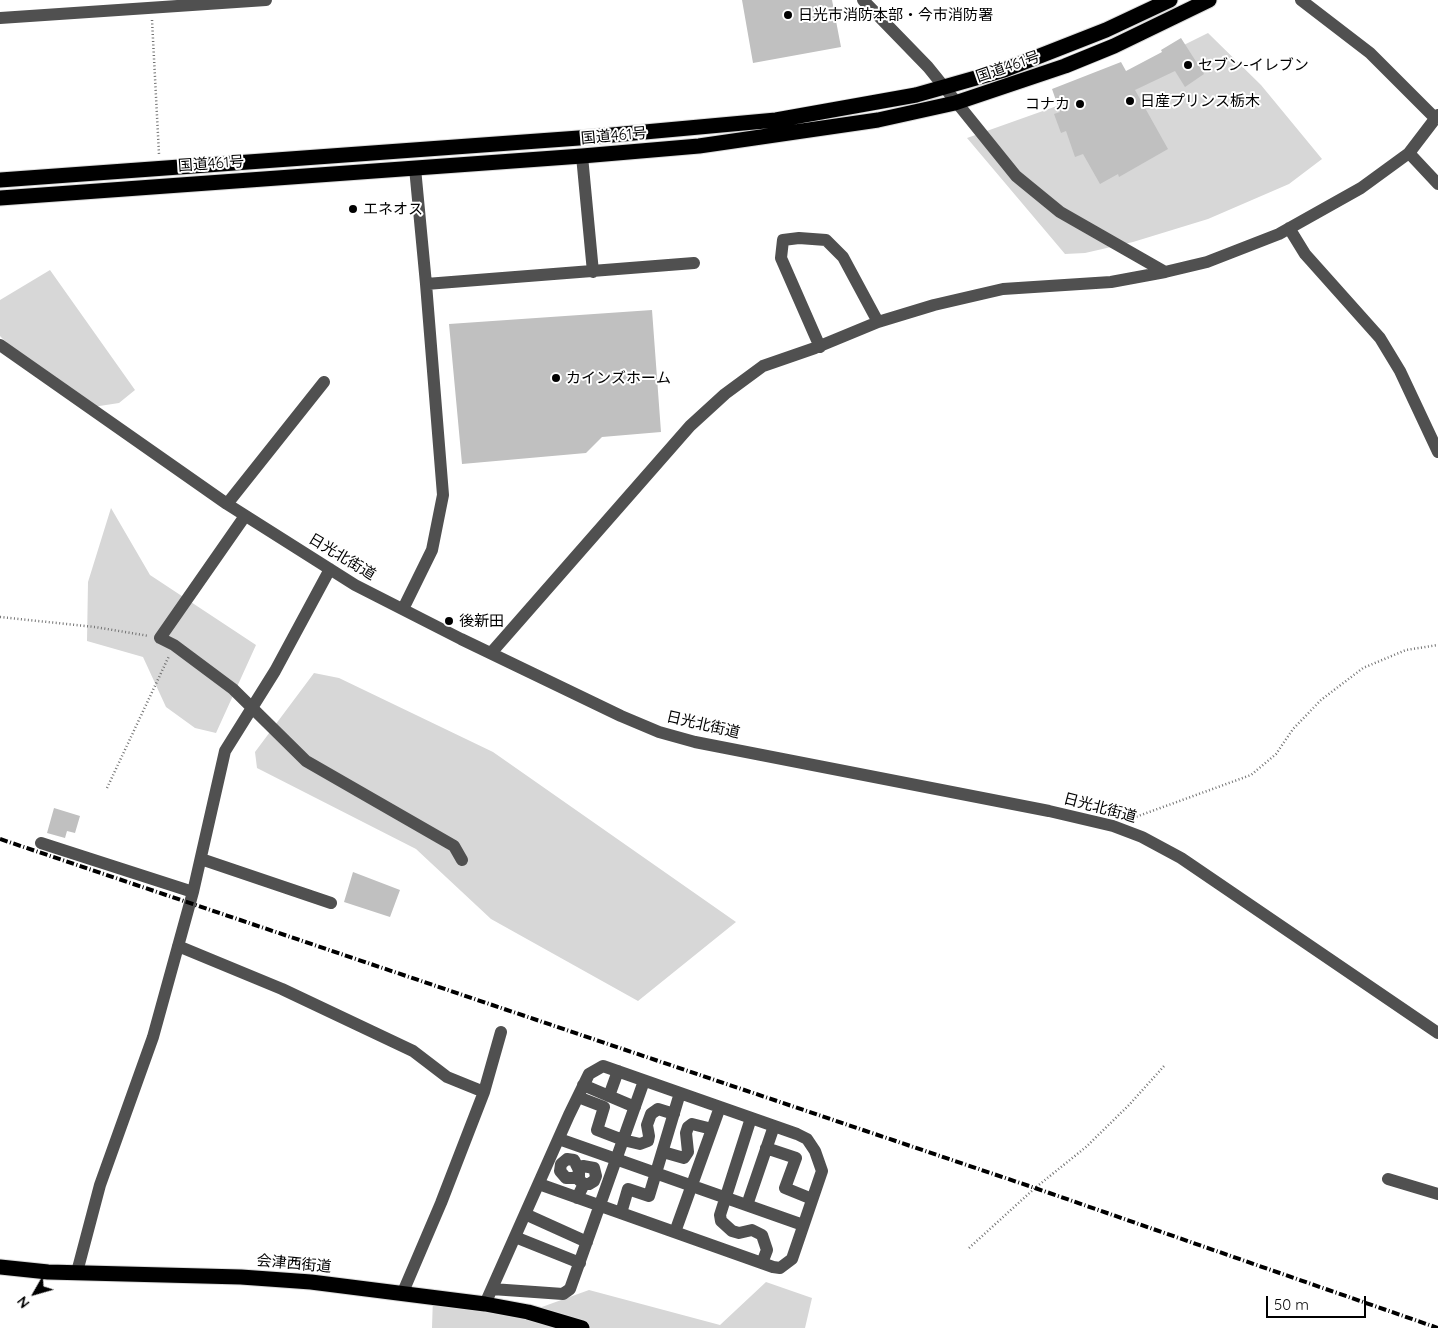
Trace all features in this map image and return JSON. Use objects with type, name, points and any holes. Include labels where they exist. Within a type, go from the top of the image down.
[{"type":"highway","name":"国道461号","points":[[0,180],[695,129],[834,111],[944,88],[1056,51],[1170,0]]},
{"type":"highway","name":"国道461号","points":[[0,198],[699,146],[878,120],[955,103],[1065,66],[1114,46],[1209,0]]},
{"type":"highway","name":"会津西街道","points":[[0,1267],[48,1272],[241,1277],[403,1292],[528,1312],[582,1328]]},
{"type":"street","points":[[0,18],[266,0]]},
{"type":"street","points":[[863,0],[928,67],[955,103],[1016,176],[1060,212],[1165,272]]},
{"type":"street","points":[[491,653],[690,426],[725,394],[763,366],[820,346],[878,322],[934,305],[1003,289],[1112,282],[1207,262],[1289,228],[1361,188],[1409,153],[1437,116],[1370,53],[1302,0]]},
{"type":"street","points":[[1409,153],[1438,184]]},
{"type":"street","points":[[582,156],[593,272]]},
{"type":"street","points":[[403,609],[432,550],[443,495],[426,284],[414,168]]},
{"type":"street","points":[[1289,228],[1305,254],[1380,338],[1400,371],[1438,452]]},
{"type":"street","points":[[820,346],[781,258],[783,240],[799,238],[826,240],[842,257],[878,322]]},
{"type":"street","points":[[426,284],[694,263]]},
{"type":"street","name":"日光北街道","points":[[0,345],[244,516],[355,585],[491,653],[659,732],[695,742],[1049,811],[1113,826],[1142,836],[1181,858],[1438,1033]]},
{"type":"street","points":[[227,504],[324,382]]},
{"type":"street","points":[[244,516],[160,638],[174,645],[233,689],[250,708],[306,761],[454,846],[462,860]]},
{"type":"street","points":[[77,1272],[100,1185],[153,1037],[193,892],[225,751],[250,708],[275,671],[330,569]]},
{"type":"street","points":[[41,843],[193,892]]},
{"type":"street","points":[[201,860],[331,903]]},
{"type":"street","points":[[178,946],[282,989],[413,1051],[446,1076],[484,1092]]},
{"type":"street","points":[[403,1292],[441,1203],[484,1092],[501,1032]]},
{"type":"street","points":[[485,1304],[525,1214],[589,1074],[603,1066],[807,1139],[816,1150],[822,1170],[792,1259],[780,1268],[762,1264],[539,1184]]},
{"type":"street","points":[[609,1096],[618,1071]]},
{"type":"street","points":[[492,1289],[563,1294],[570,1289],[644,1080]]},
{"type":"street","points":[[581,1091],[609,1096],[635,1107]]},
{"type":"street","points":[[581,1091],[604,1107],[597,1130],[623,1140],[640,1144],[648,1141],[650,1130],[647,1125],[651,1114],[658,1110],[674,1114]]},
{"type":"street","points":[[622,1213],[628,1189],[649,1196],[680,1093]]},
{"type":"street","points":[[675,1232],[720,1107]]},
{"type":"street","points":[[751,1118],[724,1197],[720,1215],[721,1221],[732,1232],[739,1233],[752,1230],[762,1235],[767,1250],[762,1264]]},
{"type":"street","points":[[663,1152],[684,1158],[688,1152],[686,1133],[688,1127],[692,1124],[712,1129]]},
{"type":"street","points":[[747,1205],[774,1126]]},
{"type":"street","points":[[559,1139],[804,1225]]},
{"type":"street","points":[[577,1145],[578,1198]]},
{"type":"street","points":[[766,1148],[796,1158],[785,1188],[812,1199]]},
{"type":"street","points":[[1388,1179],[1438,1194]]},
{"type":"street","points":[[525,1214],[587,1242]]},
{"type":"street","points":[[515,1238],[580,1263]]},
{"type":"path","points":[[151,9],[160,167]]},
{"type":"path","points":[[0,616],[95,627],[160,638]]},
{"type":"path","points":[[107,788],[174,645]]},
{"type":"path","points":[[1113,826],[1180,799],[1251,775],[1276,754],[1294,729],[1321,700],[1363,668],[1406,650],[1438,645]]},
{"type":"path","points":[[969,1248],[1035,1188],[1086,1147],[1130,1105],[1165,1064]]},
{"type":"shaded area","points":[[1208,33],[1261,85],[1322,159],[1289,184],[1208,219],[1133,242],[1085,253],[1065,254],[967,138],[1071,101]]},
{"type":"shaded area","points":[[50,270],[135,390],[119,403],[93,407],[47,384],[0,336],[0,300]]},
{"type":"shaded area","points":[[111,508],[150,575],[256,645],[216,733],[195,728],[166,707],[143,657],[87,641],[88,582]]},
{"type":"shaded area","points":[[314,673],[339,678],[493,752],[736,922],[638,1001],[491,919],[416,849],[257,768],[255,752]]},
{"type":"shaded area","points":[[766,1282],[812,1298],[805,1328],[432,1328],[433,1296],[528,1312],[589,1290],[720,1325]]},
{"type":"building","points":[[742,0],[832,0],[841,47],[753,63]]},
{"type":"building","points":[[1181,38],[1204,74],[1185,87],[1175,71],[1135,90],[1168,149],[1119,177],[1118,174],[1100,184],[1083,154],[1075,157],[1066,131],[1061,133],[1054,114],[1060,112],[1052,89],[1121,62],[1126,71],[1162,52],[1161,50]]},
{"type":"building","name":"カインズホーム","points":[[652,310],[661,432],[602,437],[586,453],[462,464],[449,324]]},
{"type":"building","points":[[54,808],[80,816],[75,833],[67,831],[65,838],[47,833]]},
{"type":"building","points":[[353,872],[400,890],[390,917],[344,902]]},
{"type":"railway","points":[[0,839],[1035,1188],[1438,1328]]},
{"type":"place","name":"日光市消防本部・今市消防署","points":[[788,15]]},
{"type":"place","name":"セブン-イレブン","points":[[1188,65]]},
{"type":"place","name":"日産プリンス栃木","points":[[1130,101]]},
{"type":"place","name":"コナカ","points":[[1080,104]]},
{"type":"place","name":"エネオス","points":[[353,209]]},
{"type":"place","name":"カインズホーム","points":[[556,378]]},
{"type":"place","name":"後新田","points":[[449,621]]}]
